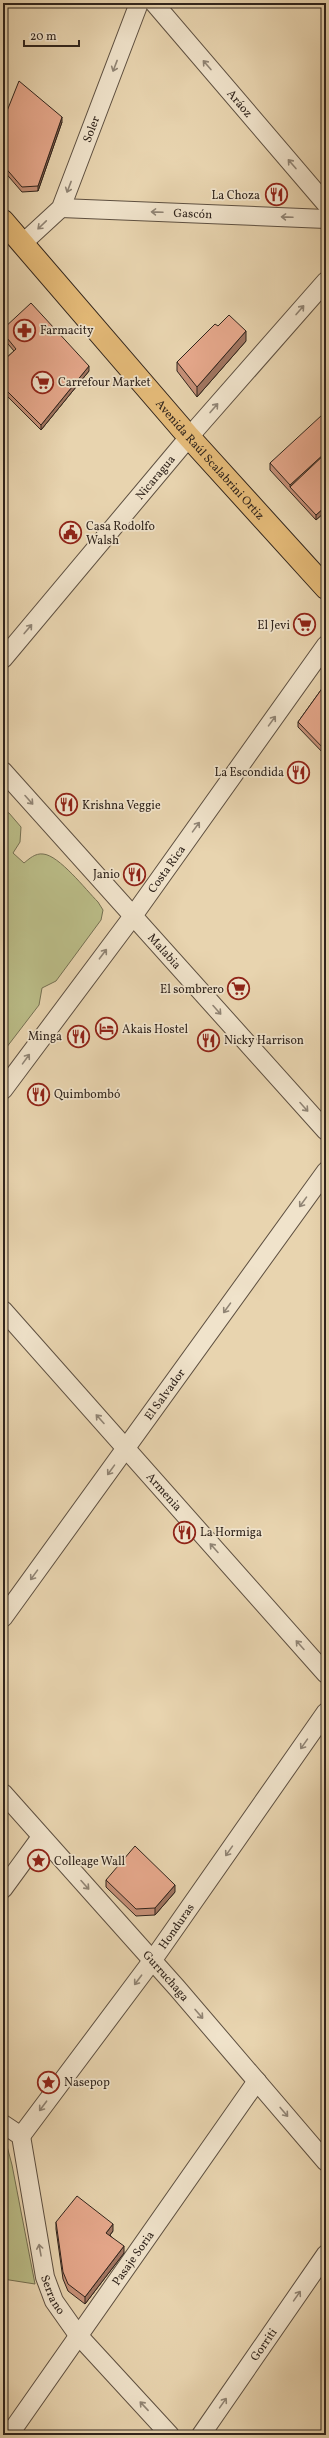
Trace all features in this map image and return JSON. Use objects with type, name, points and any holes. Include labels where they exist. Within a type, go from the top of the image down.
[{"type":"main road","name":"Avenida Raúl Scalabrini Ortiz","points":[[3,221],[188,437],[326,588]]},
{"type":"street","name":"Soler","points":[[23,243],[61,208],[139,3]]},
{"type":"street","name":"Aráoz","points":[[154,3],[326,204]]},
{"type":"street","name":"Gascón","points":[[61,208],[326,219]]},
{"type":"street","name":"Nicaragua","points":[[3,659],[188,437],[326,281]]},
{"type":"street","name":"Costa Rica","points":[[3,1090],[132,916],[326,645]]},
{"type":"street","name":"Malabia","points":[[3,771],[326,1131]]},
{"type":"street","name":"El Salvador","points":[[3,1618],[326,1171]]},
{"type":"street","name":"Armenia","points":[[3,1310],[326,1674]]},
{"type":"street","name":"Honduras","points":[[21,2136],[152,1960],[326,1712]]},
{"type":"street","name":"Gurruchaga","points":[[3,1793],[152,1960],[326,2162]]},
{"type":"street","points":[[3,1889],[41,1837]]},
{"type":"street","name":"Pasaje Soria","points":[[9,2435],[257,2081]]},
{"type":"street","points":[[3,2124],[21,2136]]},
{"type":"street","name":"Serrano","points":[[21,2136],[45,2277],[54,2301],[78,2335],[170,2435]]},
{"type":"street","name":"Gorriti","points":[[201,2435],[326,2254]]},
{"type":"green space","points":[[3,811],[9,813],[21,827],[20,842],[13,853],[24,863],[37,854],[43,854],[57,860],[80,882],[98,902],[103,910],[101,920],[56,981],[42,988],[39,1005],[3,1052]]},
{"type":"green space","points":[[3,2143],[7,2146],[12,2165],[35,2284],[3,2279]]},
{"type":"building","points":[[19,81],[62,117],[38,186],[22,187],[3,165],[3,121]]},
{"type":"building","name":"Carrefour Market","points":[[31,303],[89,366],[41,425],[3,387],[3,361],[16,349],[3,333],[3,329]]},
{"type":"building","points":[[229,315],[246,331],[197,387],[177,362],[215,324],[218,326]]},
{"type":"building","points":[[322,415],[326,420],[326,452],[290,485],[270,463]]},
{"type":"building","points":[[326,453],[326,506],[316,515],[290,487]]},
{"type":"building","points":[[326,683],[326,751],[298,722]]},
{"type":"building","points":[[135,1846],[175,1885],[155,1908],[136,1909],[106,1880]]},
{"type":"building","points":[[77,2196],[113,2224],[106,2233],[124,2246],[85,2297],[68,2284],[63,2272],[56,2222]]},
{"type":"place","name":"La Choza","points":[[276,195]]},
{"type":"place","name":"Farmacity","points":[[25,330]]},
{"type":"place","name":"Carrefour Market","points":[[42,382]]},
{"type":"place","name":"Casa Rodolfo Walsh","points":[[71,533]]},
{"type":"place","name":"El Jevi","points":[[305,625]]},
{"type":"place","name":"La Escondida","points":[[299,772]]},
{"type":"place","name":"Krishna Veggie","points":[[67,805]]},
{"type":"place","name":"Janio","points":[[135,874]]},
{"type":"place","name":"El sombrero","points":[[239,989]]},
{"type":"place","name":"Akais Hostel","points":[[106,1029]]},
{"type":"place","name":"Minga","points":[[78,1036]]},
{"type":"place","name":"Nicky Harrison","points":[[209,1040]]},
{"type":"place","name":"Quimbombó","points":[[39,1094]]},
{"type":"place","name":"La Hormiga","points":[[185,1532]]},
{"type":"place","name":"Colleage Wall","points":[[39,1861]]},
{"type":"place","name":"Nasepop","points":[[49,2082]]}]
